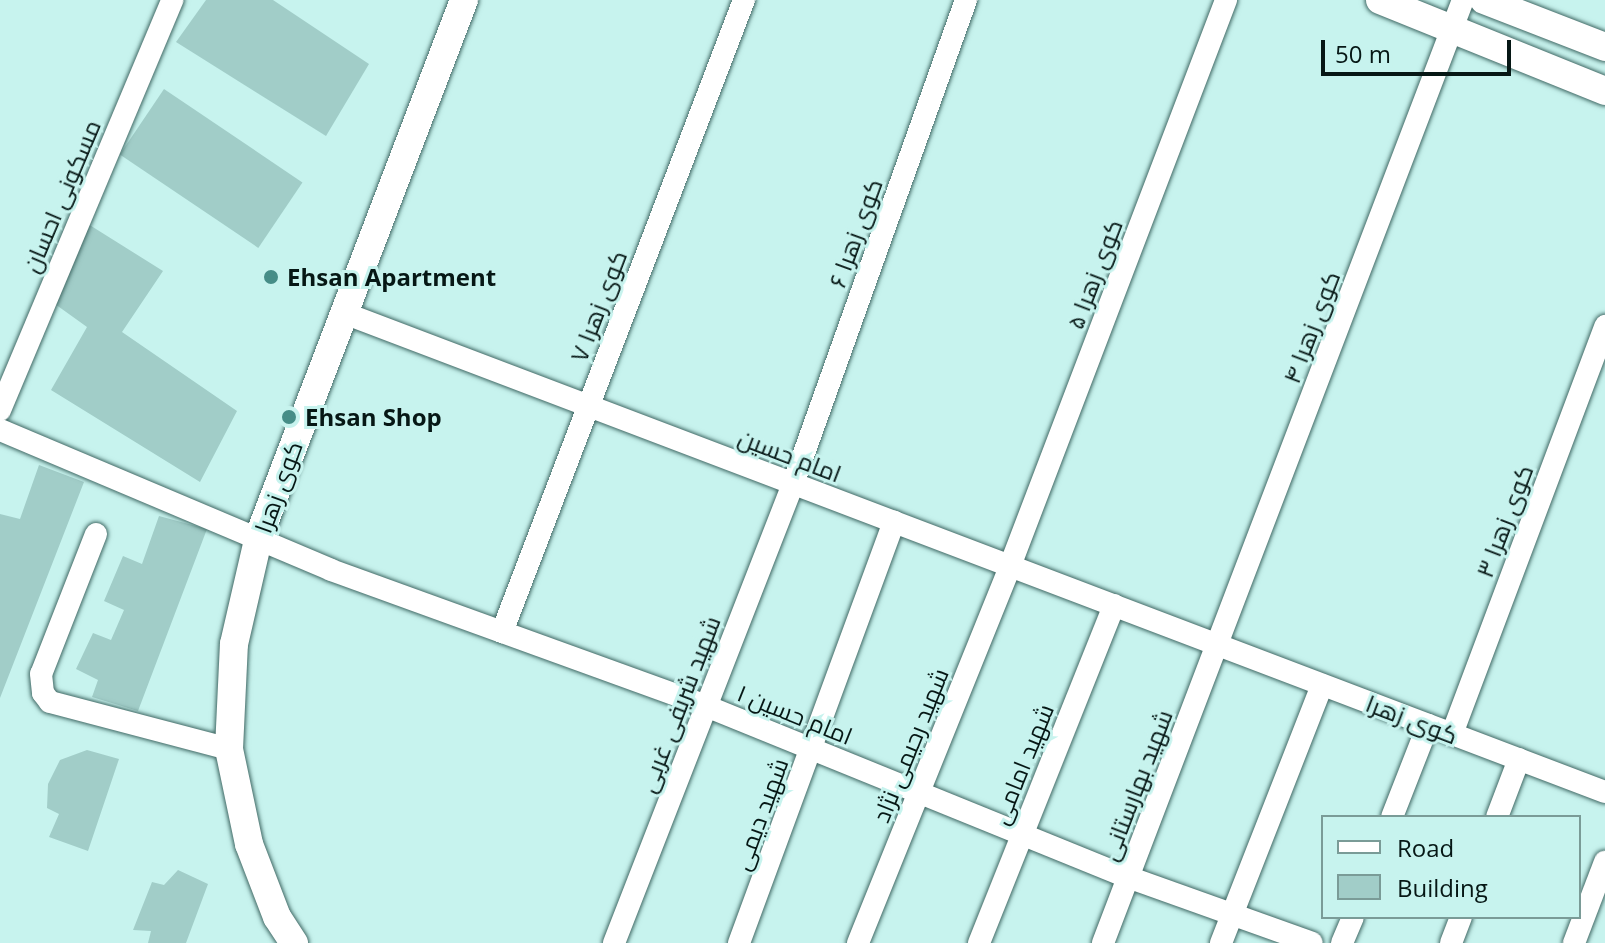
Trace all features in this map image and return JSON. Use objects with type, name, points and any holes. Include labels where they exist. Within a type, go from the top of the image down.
[{"type":"street","name":"کوی زهرا","points":[[294,943],[277,917],[249,844],[229,749],[234,644],[259,536],[464,0]]},
{"type":"street","name":"کوی زهرا ۷","points":[[502,632],[744,0]]},
{"type":"street","name":"کوی زهرا ۶","points":[[793,484],[966,0]]},
{"type":"street","name":"کوی زهرا ۵","points":[[1010,566],[1226,0]]},
{"type":"street","points":[[1380,0],[1605,91]]},
{"type":"street","name":"کوی زهرا ۴","points":[[1219,645],[1463,0]]},
{"type":"street","points":[[1484,0],[1605,47]]},
{"type":"street","name":"مسکونی احسان","points":[[0,410],[171,1]]},
{"type":"street","name":"امام حسین","points":[[344,313],[1219,645]]},
{"type":"street","name":"کوی زهرا ۳","points":[[1452,734],[1605,326]]},
{"type":"street","name":"امام حسین ۱","points":[[0,430],[259,536],[331,570],[706,706],[1128,877],[1312,943]]},
{"type":"street","name":"شهید شریفی غربی","points":[[614,943],[793,484]]},
{"type":"street","name":"شهید دیمی","points":[[739,943],[894,522]]},
{"type":"street","points":[[96,534],[41,674],[43,693],[50,702],[229,749]]},
{"type":"street","name":"شهید رحیمی نژاد","points":[[858,943],[1010,566]]},
{"type":"street","name":"شهید امامی","points":[[979,943],[1114,605]]},
{"type":"street","name":"کوی زهرا","points":[[1219,645],[1605,792]]},
{"type":"street","name":"شهید بهارستانی","points":[[1103,943],[1219,645]]},
{"type":"street","points":[[1221,943],[1322,685]]},
{"type":"street","points":[[1393,815],[1428,725]]},
{"type":"street","points":[[1498,815],[1519,759]]},
{"type":"street","points":[[1574,943],[1605,862]]},
{"type":"street","points":[[1342,943],[1352,919]]},
{"type":"street","points":[[1451,943],[1460,919]]},
{"type":"building","points":[[206,0],[273,0],[369,64],[326,136],[176,42]]},
{"type":"building","points":[[164,89],[302,182],[258,248],[120,154]]},
{"type":"building","points":[[88,224],[163,271],[122,332],[237,411],[200,482],[51,390],[87,327],[41,294]]},
{"type":"building","points":[[39,465],[84,482],[0,698],[0,514],[20,519]]},
{"type":"building","points":[[159,516],[207,529],[138,711],[92,697],[98,680],[76,669],[93,633],[111,640],[124,610],[104,601],[123,556],[142,564]]},
{"type":"building","points":[[87,750],[119,759],[88,851],[49,837],[59,814],[47,808],[48,784],[60,760]]},
{"type":"building","points":[[178,870],[208,884],[186,943],[148,943],[151,931],[133,930],[152,882],[164,885]]},
{"type":"place","name":"Ehsan Apartment","points":[[271,277]]},
{"type":"place","name":"Ehsan Shop","points":[[289,417]]}]
